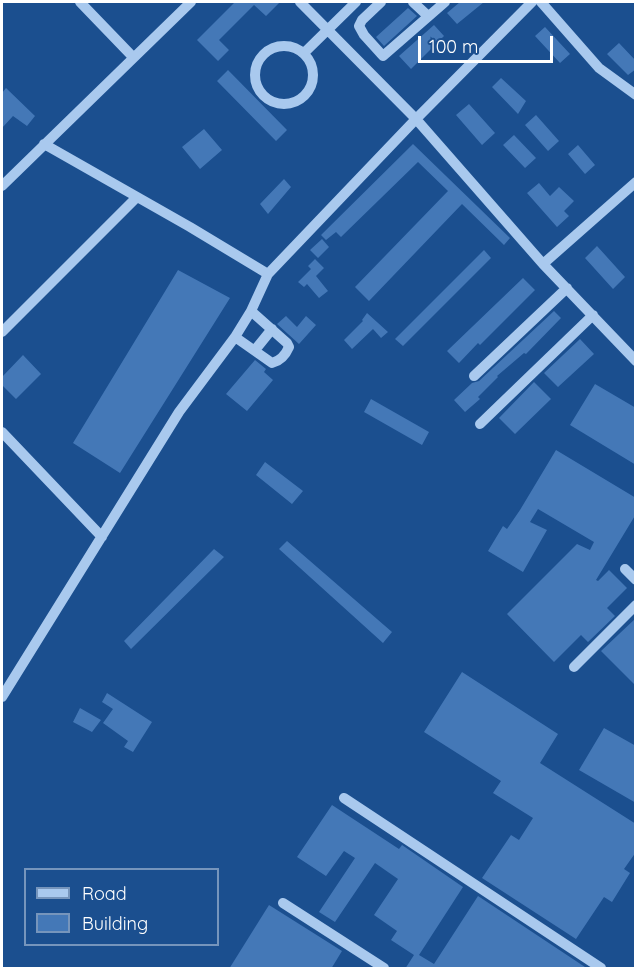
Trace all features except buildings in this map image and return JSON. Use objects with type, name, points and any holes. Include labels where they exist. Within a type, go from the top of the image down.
[{"type":"street","points":[[80,2],[133,57]]},
{"type":"street","points":[[2,186],[191,2]]},
{"type":"street","points":[[300,2],[416,119],[543,264],[636,361]]},
{"type":"street","points":[[304,53],[356,2]]},
{"type":"street","points":[[381,2],[362,20],[359,26],[363,35],[384,56],[445,2]]},
{"type":"street","points":[[412,2],[428,16]]},
{"type":"street","points":[[2,697],[179,412],[251,311],[268,274],[532,2]]},
{"type":"street","points":[[541,2],[599,68],[636,95]]},
{"type":"street","points":[[287,45],[304,53],[313,69],[311,87],[298,100],[280,104],[264,97],[255,81],[257,63],[269,49],[287,45]]},
{"type":"street","points":[[44,144],[268,274]]},
{"type":"street","points":[[543,264],[636,182]]},
{"type":"street","points":[[2,332],[136,198]]},
{"type":"street","points":[[474,376],[567,288]]},
{"type":"street","points":[[234,337],[272,363],[288,351],[287,343],[251,311]]},
{"type":"street","points":[[480,424],[593,315]]},
{"type":"street","points":[[255,350],[272,329]]},
{"type":"street","points":[[2,432],[102,537]]},
{"type":"street","points":[[625,569],[636,580]]},
{"type":"street","points":[[574,667],[636,605]]},
{"type":"street","points":[[344,798],[601,969]]},
{"type":"street","points":[[283,903],[384,969]]}]
